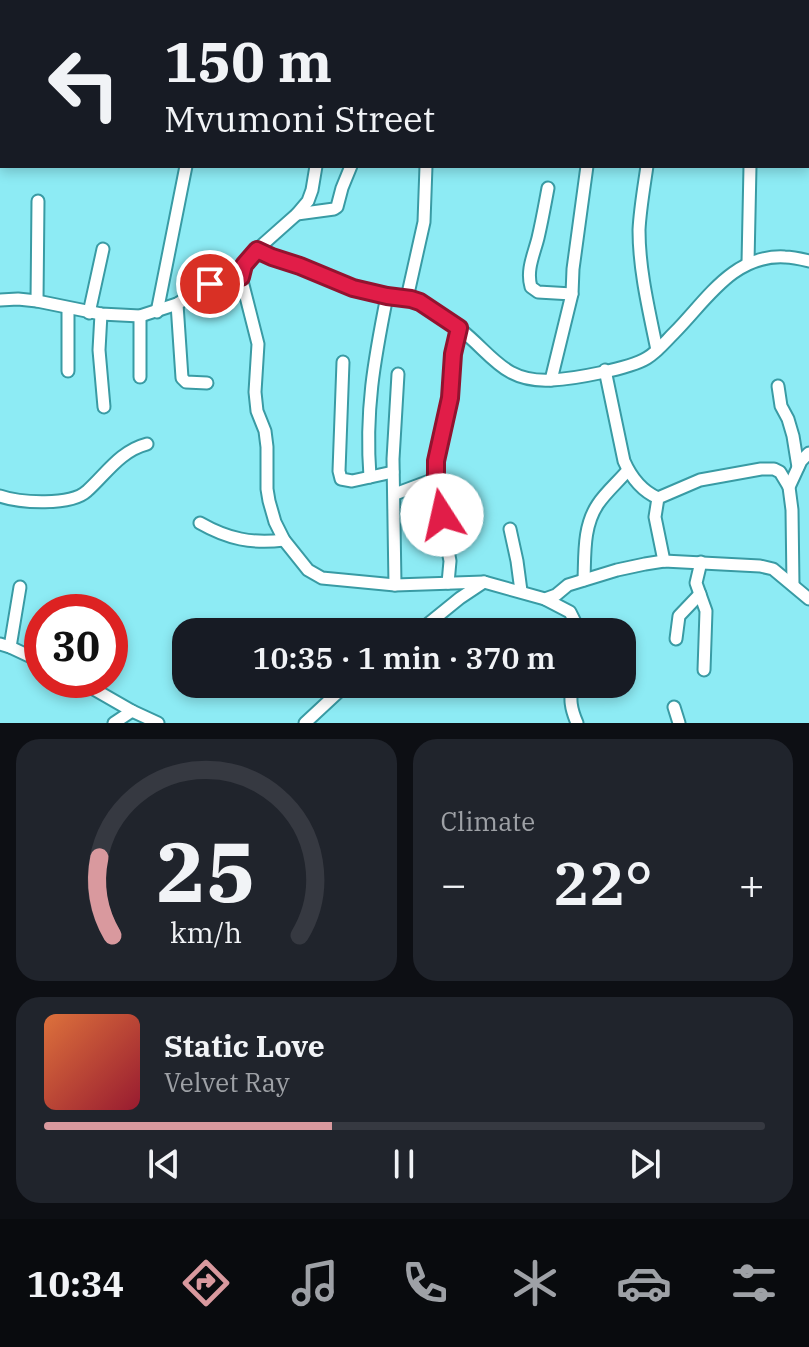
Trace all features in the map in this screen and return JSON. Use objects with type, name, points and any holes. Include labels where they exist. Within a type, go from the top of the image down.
[{"type":"street","points":[[157,312],[186,168]]},
{"type":"street","points":[[316,168],[308,201],[257,250],[244,265],[241,277],[258,344],[255,392],[257,411],[265,431],[269,501],[284,540],[308,570],[322,578],[395,585],[484,582],[545,599],[570,612],[573,618]]},
{"type":"street","points":[[297,214],[337,207],[350,168]]},
{"type":"street","points":[[407,298],[424,222],[426,168]]},
{"type":"street","points":[[551,380],[572,294],[587,168]]},
{"type":"street","points":[[647,168],[639,227],[647,303],[657,350]]},
{"type":"street","points":[[748,263],[750,168]]},
{"type":"street","points":[[548,188],[528,280],[538,292],[572,294]]},
{"type":"street","points":[[37,301],[38,201]]},
{"type":"street","points":[[103,249],[95,314],[104,407]]},
{"type":"street","points":[[257,250],[353,288],[420,302],[459,328],[512,374],[523,379],[551,380],[645,360],[728,276],[748,263],[768,257],[809,261]]},
{"type":"street","points":[[0,300],[37,301],[95,314],[140,316],[177,304],[210,284],[241,277]]},
{"type":"street","points":[[370,477],[368,407],[387,296]]},
{"type":"street","points":[[177,304],[182,378],[186,382],[207,383]]},
{"type":"street","points":[[68,309],[68,371]]},
{"type":"street","points":[[140,316],[140,377]]},
{"type":"street","points":[[448,583],[450,561],[435,479],[459,328]]},
{"type":"street","points":[[343,362],[341,479],[352,481],[393,472]]},
{"type":"street","points":[[605,370],[624,461],[644,490],[658,498]]},
{"type":"street","points":[[395,585],[393,472],[398,374]]},
{"type":"street","points":[[778,386],[798,468]]},
{"type":"street","points":[[0,496],[15,501],[45,502],[84,494],[119,459],[147,444]]},
{"type":"street","points":[[789,487],[809,453]]},
{"type":"street","points":[[658,498],[700,480],[761,469],[780,472],[789,487],[802,591]]},
{"type":"street","points":[[584,580],[585,541],[590,522],[598,505],[628,470]]},
{"type":"street","points":[[395,494],[435,479]]},
{"type":"street","points":[[658,498],[655,517],[664,561]]},
{"type":"street","points":[[200,523],[226,536],[246,541],[284,540]]},
{"type":"street","points":[[510,529],[521,591]]},
{"type":"street","points":[[545,599],[568,585],[617,570],[664,561],[760,566],[773,569],[802,591]]},
{"type":"street","points":[[701,562],[696,583],[706,611],[704,670]]},
{"type":"street","points":[[435,618],[484,582]]},
{"type":"street","points":[[20,587],[5,645],[24,654]]},
{"type":"street","points":[[676,639],[679,616],[700,594]]},
{"type":"street","points":[[109,698],[158,723]]},
{"type":"street","points":[[305,723],[332,698]]},
{"type":"street","points":[[571,698],[577,723]]},
{"type":"street","points":[[674,707],[679,723]]},
{"type":"street","points":[[114,723],[132,711]]},
{"type":"route","points":[[210,284],[241,277],[244,265],[257,250],[353,288],[420,302],[459,328],[453,354],[450,398],[436,461],[435,479],[442,515]]}]
